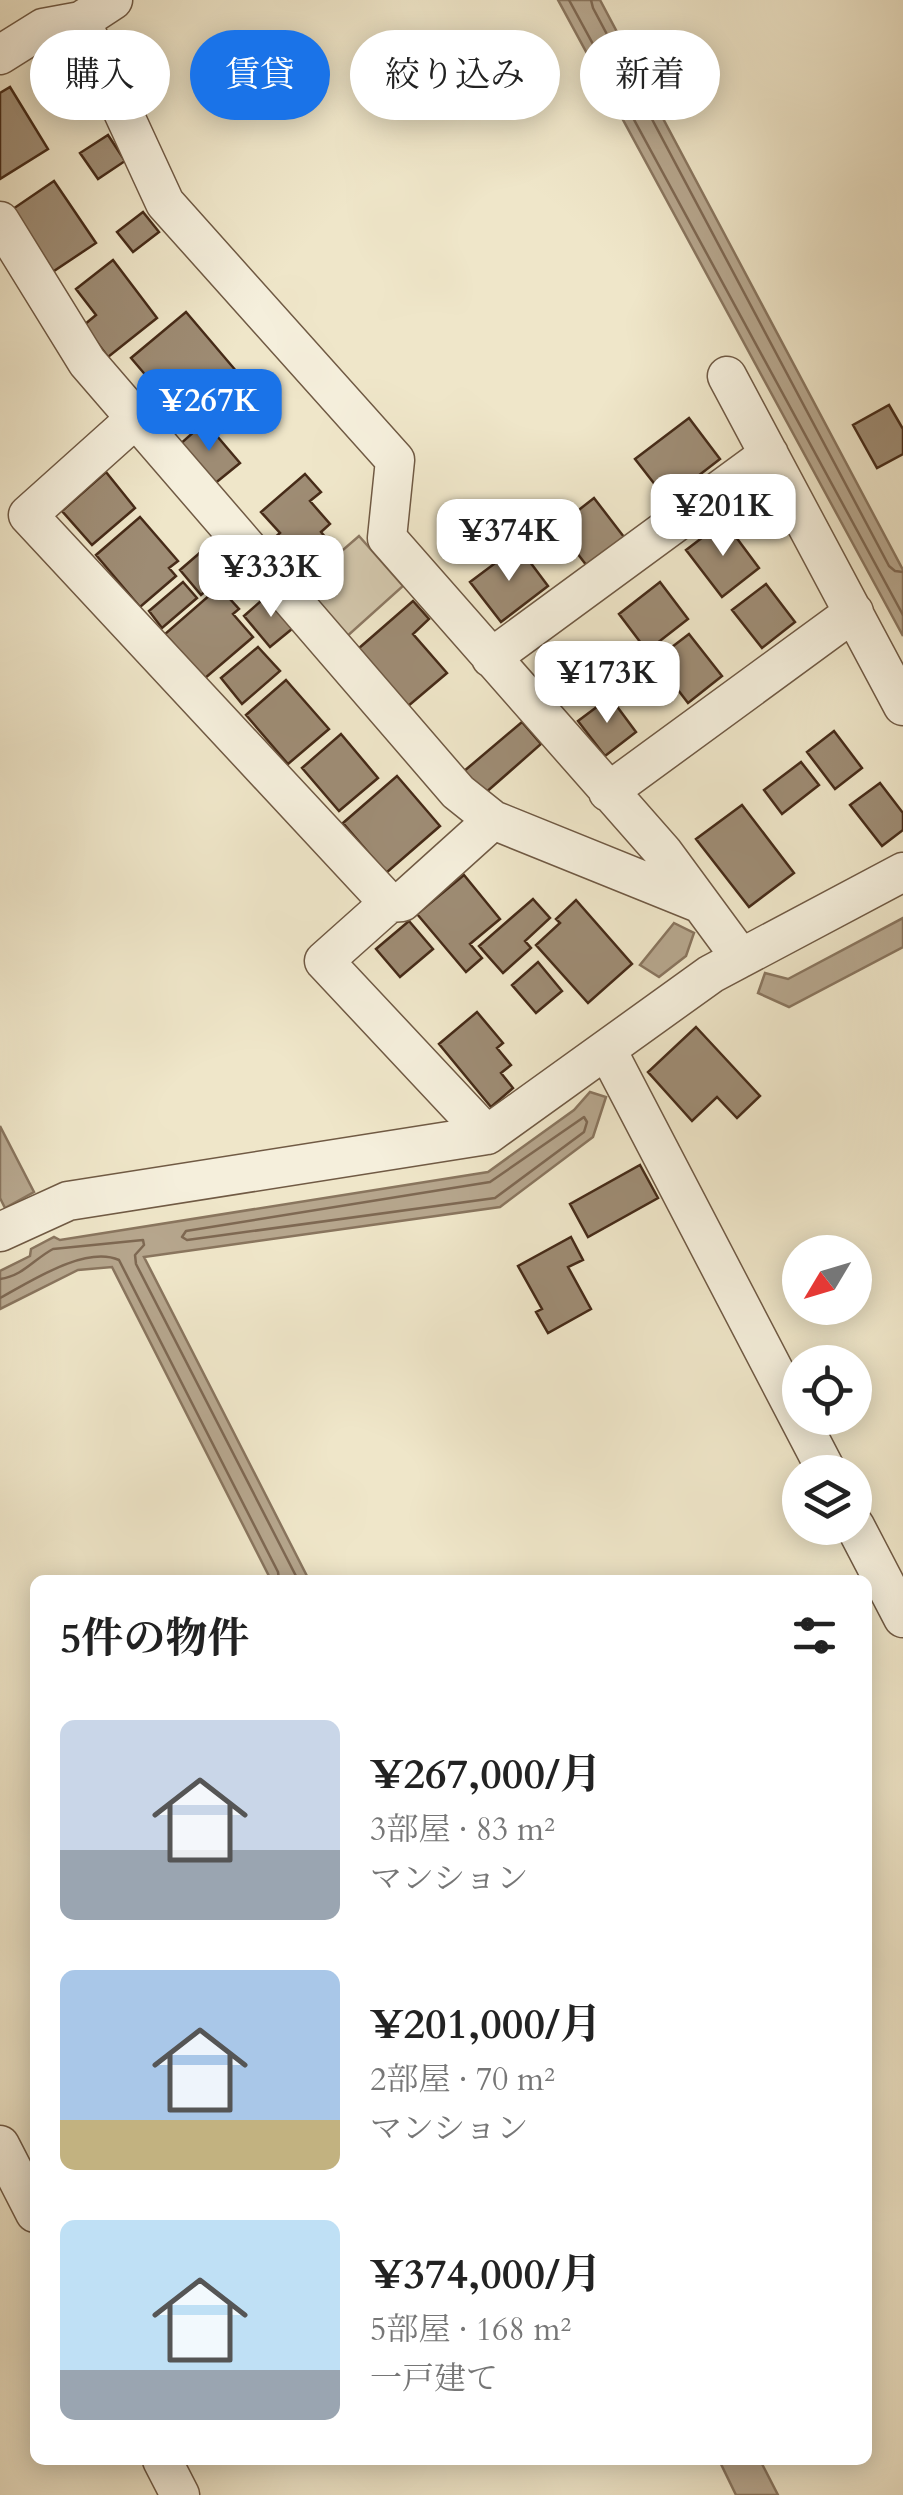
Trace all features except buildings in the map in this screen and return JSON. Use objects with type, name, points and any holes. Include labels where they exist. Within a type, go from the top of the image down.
[{"type":"street","points":[[0,55],[42,28],[81,22],[114,0]]},
{"type":"street","points":[[81,22],[165,203],[395,460],[387,538],[663,852],[741,958]]},
{"type":"street","points":[[0,222],[87,362],[458,792],[493,820],[701,904]]},
{"type":"street","points":[[728,376],[903,706]]},
{"type":"street","points":[[134,420],[28,515],[389,902]]},
{"type":"street","points":[[491,658],[769,454]]},
{"type":"street","points":[[608,792],[854,612]]},
{"type":"street","points":[[487,1136],[324,960],[389,902],[402,902],[493,820]]},
{"type":"street","points":[[0,1232],[68,1201],[487,1136],[712,974],[903,872]]},
{"type":"street","points":[[607,1050],[818,1455]]},
{"type":"street","points":[[865,1545],[903,1618]]},
{"type":"street","points":[[0,2145],[30,2203]]},
{"type":"street","points":[[165,2465],[180,2495]]},
{"type":"shaded area","points":[[359,536],[403,586],[344,639],[299,588]]},
{"type":"water","points":[[558,0],[600,0],[616,30],[580,30],[580,41]]},
{"type":"water","points":[[623,120],[664,120],[903,570],[903,636]]},
{"type":"water","points":[[903,918],[903,947],[789,1007],[758,993],[765,973],[788,979]]},
{"type":"water","points":[[674,923],[694,933],[686,956],[659,977],[640,965]]},
{"type":"water","points":[[590,1092],[606,1097],[593,1137],[500,1207],[144,1257],[306,1575],[268,1575],[112,1267],[78,1270],[0,1309],[0,1271],[30,1256],[31,1249],[54,1237],[60,1240],[488,1172],[574,1110]]},
{"type":"water","points":[[0,1126],[34,1192],[5,1208],[0,1198]]},
{"type":"water","points":[[721,2465],[763,2465],[778,2495],[736,2495]]}]
